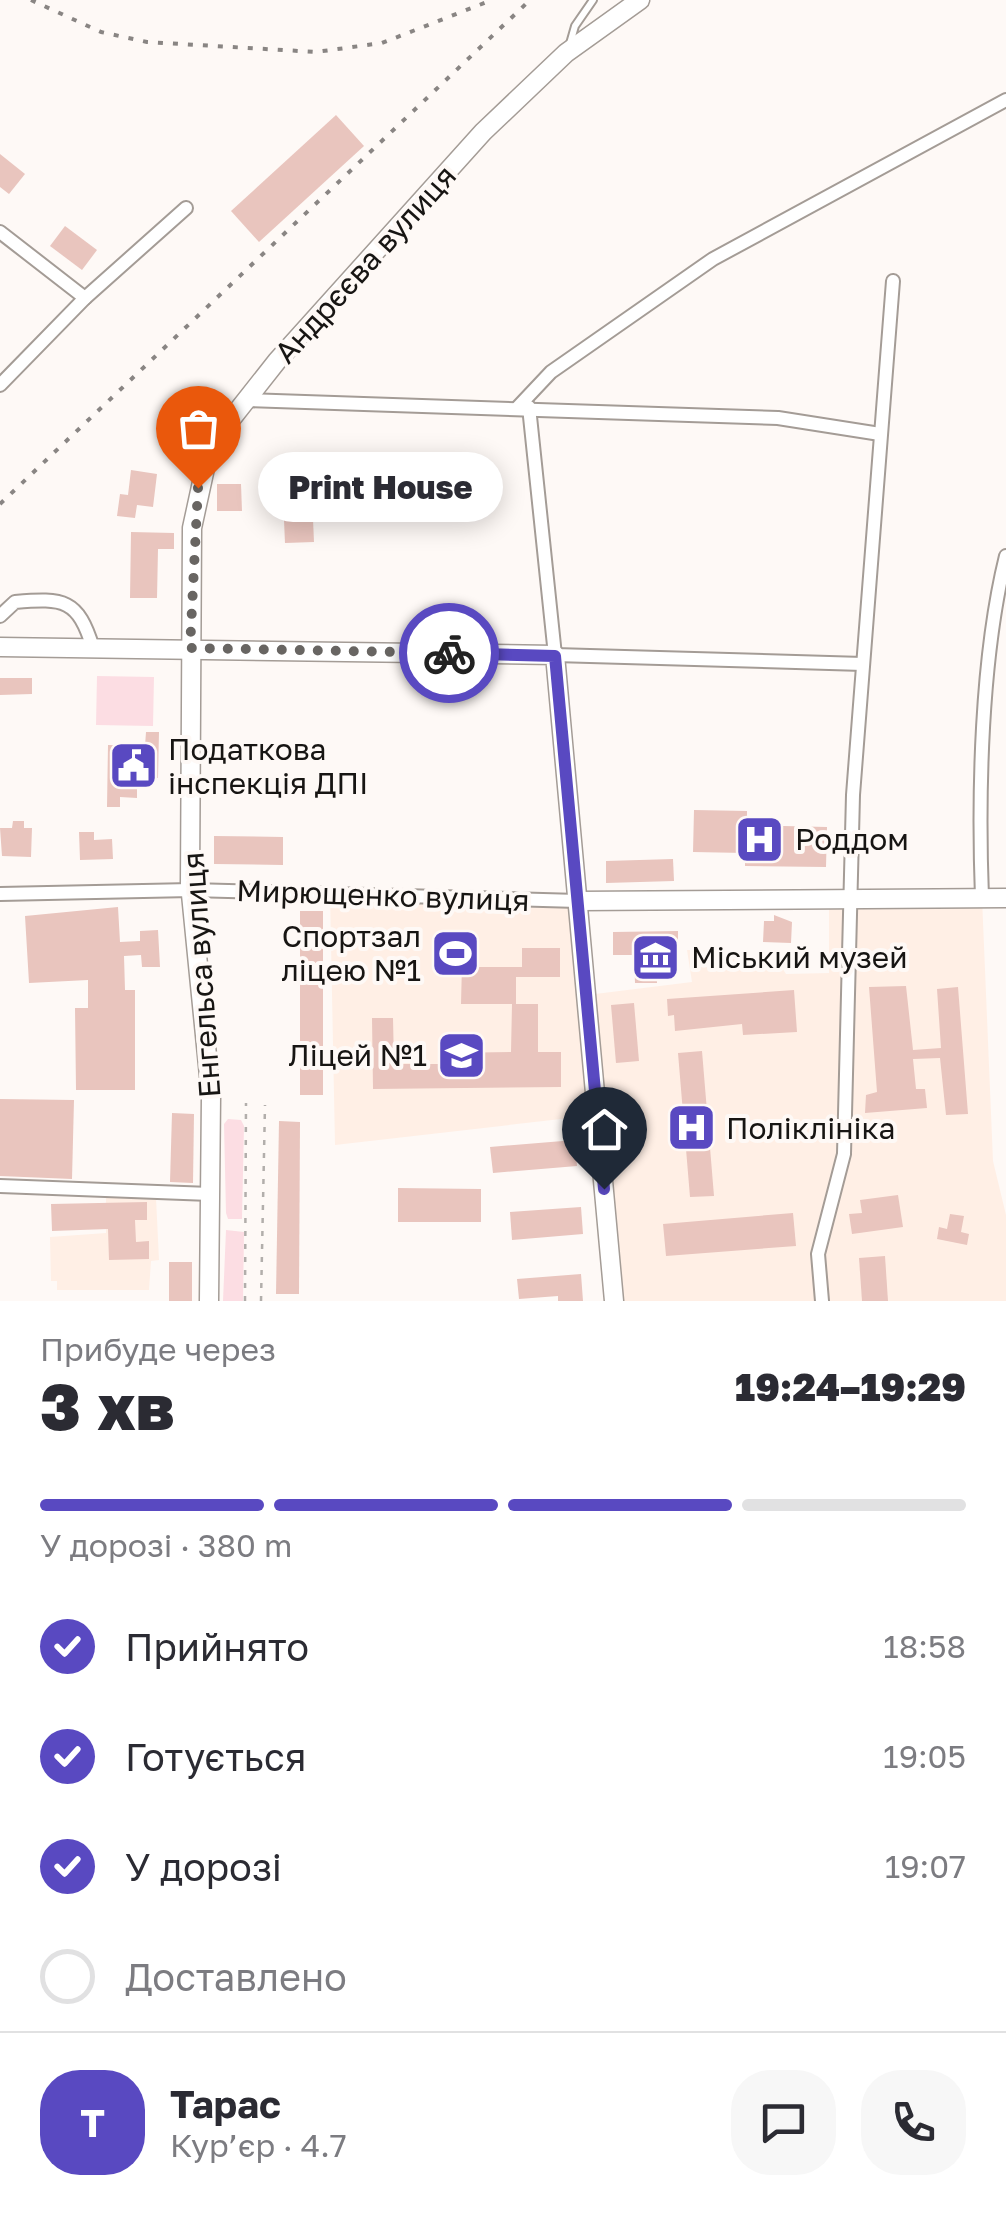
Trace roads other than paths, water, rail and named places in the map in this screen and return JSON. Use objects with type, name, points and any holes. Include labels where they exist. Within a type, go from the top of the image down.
[{"type":"street","name":"Андрєєва вулиця","points":[[190,648],[198,488],[214,445],[245,400],[483,132],[566,53],[640,0]]},
{"type":"street","points":[[614,1301],[555,656],[524,407],[551,372],[713,260],[1006,100]]},
{"type":"street","points":[[0,384],[85,298],[186,208]]},
{"type":"street","points":[[0,232],[85,298]]},
{"type":"street","points":[[822,1301],[818,1254],[844,1154],[849,897],[893,281]]},
{"type":"street","points":[[245,400],[778,418],[880,434]]},
{"type":"street","points":[[982,898],[980,824],[993,638],[1006,556]]},
{"type":"street","points":[[0,616],[15,602],[60,600],[76,608],[94,648]]},
{"type":"street","points":[[0,647],[863,664]]},
{"type":"street","name":"Енгельса вулиця","points":[[190,648],[191,890],[211,1096],[209,1301]]},
{"type":"street","name":"Мирющенко вулиця","points":[[0,894],[191,890],[578,901],[1006,898]]},
{"type":"street","points":[[0,1186],[210,1194]]},
{"type":"lane","points":[[566,53],[575,26],[593,0]]},
{"type":"railway","points":[[31,0],[101,32],[147,42],[316,52],[382,43],[492,0]]},
{"type":"railway","points":[[0,504],[530,0]]},
{"type":"place","name":"Print House","points":[[198,488]]},
{"type":"place","name":"Податкова інспекція ДПІ","points":[[133,766]]},
{"type":"place","name":"Роддом","points":[[760,839]]},
{"type":"place","name":"Спортзал ліцею №1","points":[[456,953]]},
{"type":"place","name":"Міський музей","points":[[656,957]]},
{"type":"place","name":"Ліцей №1","points":[[462,1055]]},
{"type":"place","name":"Поліклініка","points":[[691,1128]]}]
